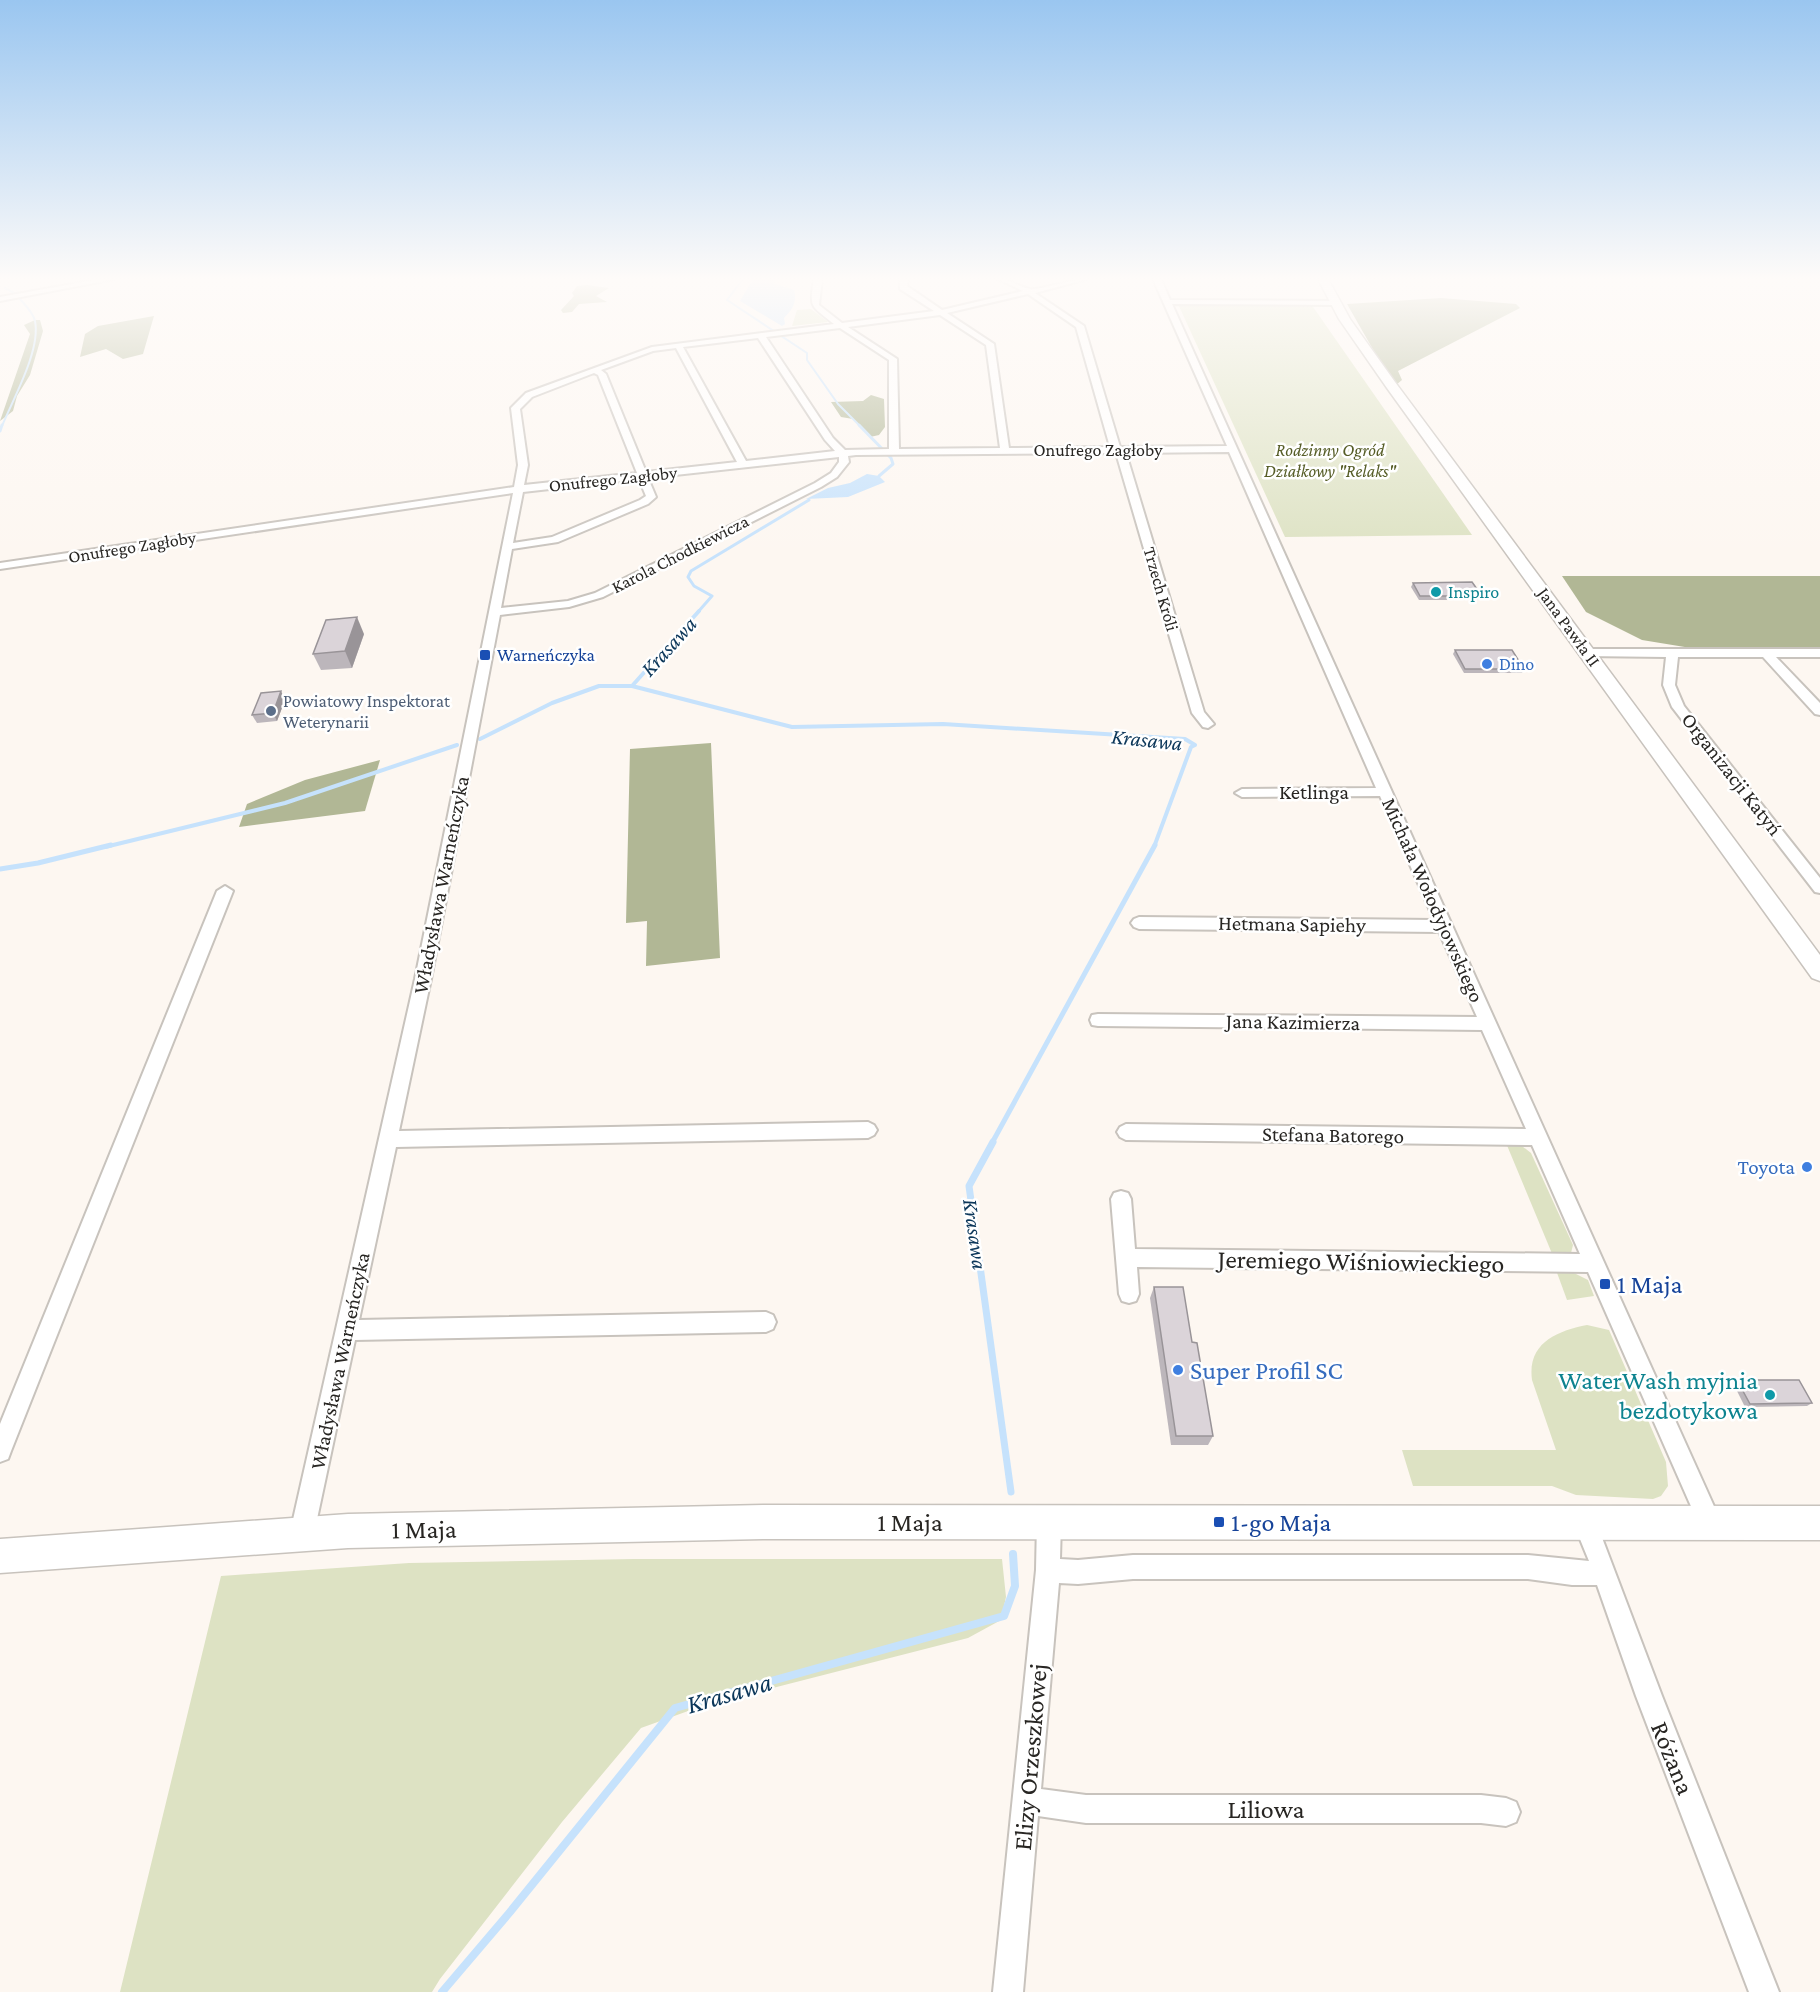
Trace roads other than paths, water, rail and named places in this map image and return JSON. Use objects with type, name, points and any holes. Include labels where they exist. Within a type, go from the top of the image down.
[{"type":"main road","name":"Jana Pawła II","points":[[1382,372],[1820,972]]},
{"type":"main road","name":"1 Maja","points":[[0,1556],[302,1533],[751,1522],[1709,1521],[1820,1523]]},
{"type":"street","name":"Władysława Warneńczyka","points":[[302,1533],[423,979],[519,489],[524,456],[515,408],[530,395],[589,372]]},
{"type":"street","points":[[506,547],[554,540],[650,499],[651,494],[602,374],[598,372]]},
{"type":"street","points":[[692,372],[742,465]]},
{"type":"street","points":[[785,372],[830,440],[843,454]]},
{"type":"street","points":[[888,451],[892,372]]},
{"type":"street","points":[[994,372],[1005,451]]},
{"type":"street","name":"Trzech Króli","points":[[1094,372],[1198,713],[1208,724]]},
{"type":"street","name":"Michała Wołodyjowskiego","points":[[1197,372],[1709,1521]]},
{"type":"street","name":"Onufrego Zagłoby","points":[[0,566],[519,489],[843,454],[888,451],[1231,449]]},
{"type":"street","name":"Karola Chodkiewicza","points":[[494,612],[569,604],[599,595],[825,481],[838,472],[844,462],[843,454]]},
{"type":"street","points":[[1587,653],[1820,652]]},
{"type":"street","name":"Organizacji Katyń","points":[[1670,653],[1672,656],[1669,686],[1678,707],[1820,888]]},
{"type":"street","points":[[1766,653],[1820,711]]},
{"type":"street","name":"Ketlinga","points":[[1242,793],[1385,792]]},
{"type":"street","points":[[0,1451],[225,891]]},
{"type":"street","name":"Hetmana Sapiehy","points":[[1139,922],[1445,926]]},
{"type":"street","name":"Jana Kazimierza","points":[[1098,1020],[1487,1024]]},
{"type":"street","points":[[388,1139],[868,1130]]},
{"type":"street","name":"Stefana Batorego","points":[[1126,1132],[1540,1137]]},
{"type":"street","points":[[1121,1199],[1129,1293]]},
{"type":"street","name":"Jeremiego Wiśniowieckiego","points":[[1127,1258],[1595,1263]]},
{"type":"street","points":[[347,1330],[766,1322]]},
{"type":"street","name":"Elizy Orzeszkowej","points":[[1008,1992],[1048,1570],[1049,1522]]},
{"type":"street","name":"Różana","points":[[1585,1522],[1648,1696],[1764,1992]]},
{"type":"street","points":[[1048,1570],[1078,1572],[1133,1567],[1528,1567],[1572,1574],[1605,1573]]},
{"type":"street","name":"Liliowa","points":[[1026,1801],[1086,1809],[1481,1809],[1506,1812]]},
{"type":"water","points":[[867,474],[879,476],[885,482],[848,497],[806,499],[828,488],[850,483]]},
{"type":"waterway","points":[[2,426],[25,372]]},
{"type":"waterway","name":"Krasawa","points":[[815,372],[838,404],[859,425]]},
{"type":"waterway","points":[[0,431],[2,425]]},
{"type":"waterway","name":"Krasawa","points":[[859,425],[891,458],[893,464],[879,476]]},
{"type":"waterway","name":"Krasawa","points":[[698,612],[712,596],[694,586],[688,577],[691,571],[809,500]]},
{"type":"waterway","name":"Krasawa","points":[[632,686],[699,611]]},
{"type":"waterway","points":[[480,739],[552,703],[599,686],[632,686]]},
{"type":"waterway","name":"Krasawa","points":[[632,686],[792,727],[943,724],[1185,739],[1195,745],[1191,747],[1154,846]]},
{"type":"waterway","points":[[105,847],[285,803],[457,745]]},
{"type":"waterway","points":[[0,869],[38,863],[111,845]]},
{"type":"waterway","name":"Krasawa","points":[[992,1143],[1154,846]]},
{"type":"waterway","name":"Krasawa","points":[[993,1142],[969,1186],[1011,1492]]},
{"type":"waterway","name":"Krasawa","points":[[442,1992],[510,1912],[675,1708],[1004,1616],[1015,1586],[1013,1554]]},
{"type":"place","name":"Inspiro","points":[[1436,592]]},
{"type":"place","name":"Warneńczyka","points":[[485,655]]},
{"type":"place","name":"Dino","points":[[1487,664]]},
{"type":"place","name":"Powiatowy Inspektorat Weterynarii","points":[[271,711]]},
{"type":"place","name":"Toyota","points":[[1807,1167]]},
{"type":"place","name":"1 Maja","points":[[1605,1284]]},
{"type":"place","name":"Super Profil SC","points":[[1178,1370]]},
{"type":"place","name":"WaterWash myjnia bezdotykowa","points":[[1770,1395]]},
{"type":"place","name":"1-go Maja","points":[[1219,1522]]},
{"type":"park label","name":"Rodzinny Ogród Działkowy \"Relaks\"","points":[[1330,460]]}]
